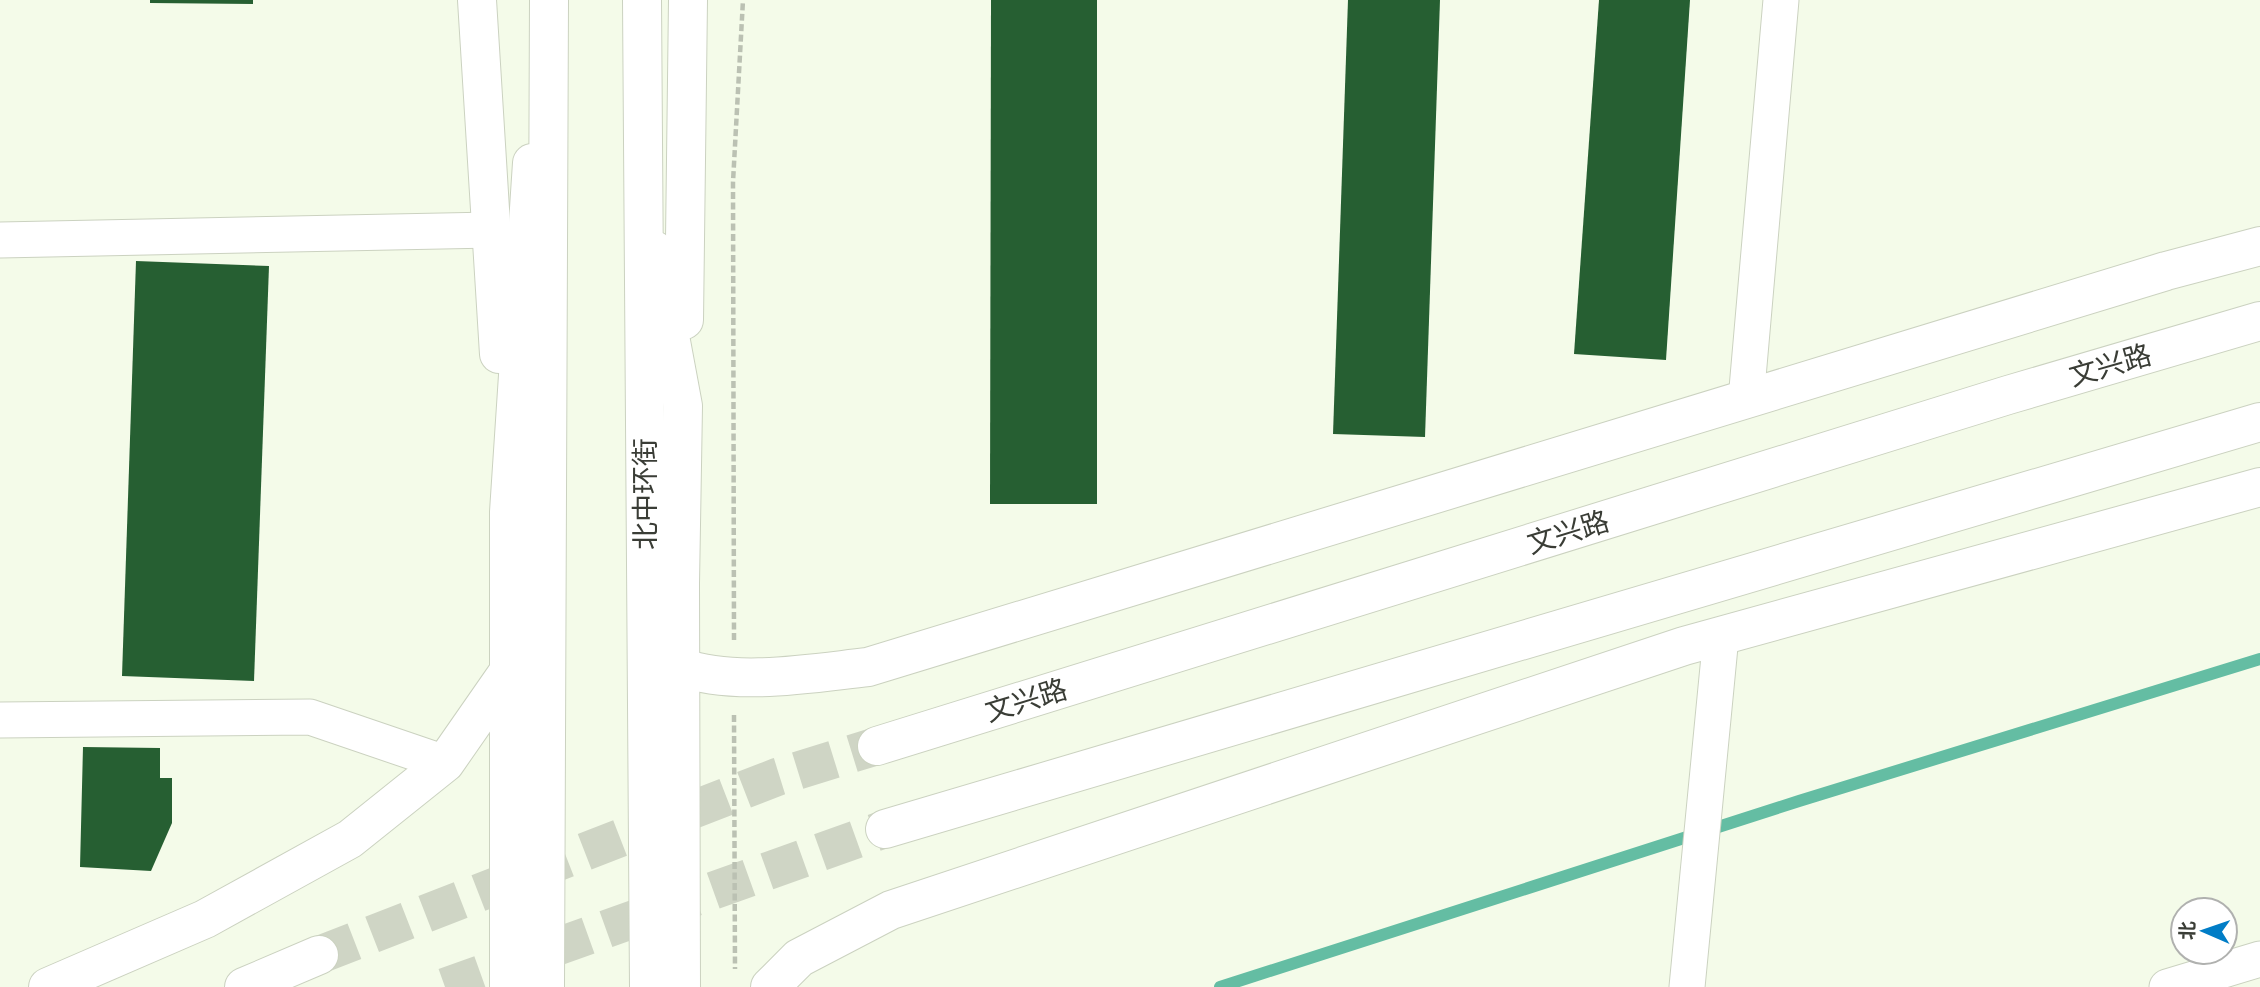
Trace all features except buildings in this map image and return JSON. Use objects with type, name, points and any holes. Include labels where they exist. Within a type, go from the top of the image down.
[{"type":"main road","points":[[477,0],[509,512],[509,987]]},
{"type":"main road","points":[[509,512],[543,0]]},
{"type":"main road","points":[[545,987],[549,0]]},
{"type":"main road","name":"北中环街","points":[[642,0],[649,987]]},
{"type":"main road","points":[[681,987],[681,667],[688,0]]},
{"type":"main road","points":[[643,190],[683,406]]},
{"type":"main road","points":[[681,667],[700,674],[777,677],[869,667],[2166,271],[2260,246]]},
{"type":"main road","name":"文兴路","points":[[877,746],[2008,395],[2260,321]]},
{"type":"main road","points":[[885,829],[2260,422]]},
{"type":"main road","points":[[770,987],[799,958],[891,910],[1721,635],[2260,487]]},
{"type":"main road","points":[[48,987],[205,919],[350,839],[445,763],[509,671]]},
{"type":"main road","points":[[244,987],[319,955]]},
{"type":"street","points":[[1745,400],[1781,0]]},
{"type":"street","points":[[0,240],[492,230]]},
{"type":"street","points":[[1687,987],[1721,635]]},
{"type":"street","points":[[0,720],[310,717],[445,763]]},
{"type":"street","points":[[2167,987],[2260,960]]},
{"type":"path","points":[[735,974],[733,182],[743,0]]},
{"type":"waterway","points":[[1220,987],[1799,801],[2260,659]]},
{"type":"tunnel","points":[[319,955],[777,777],[877,746]]},
{"type":"tunnel","points":[[445,987],[885,829]]}]
